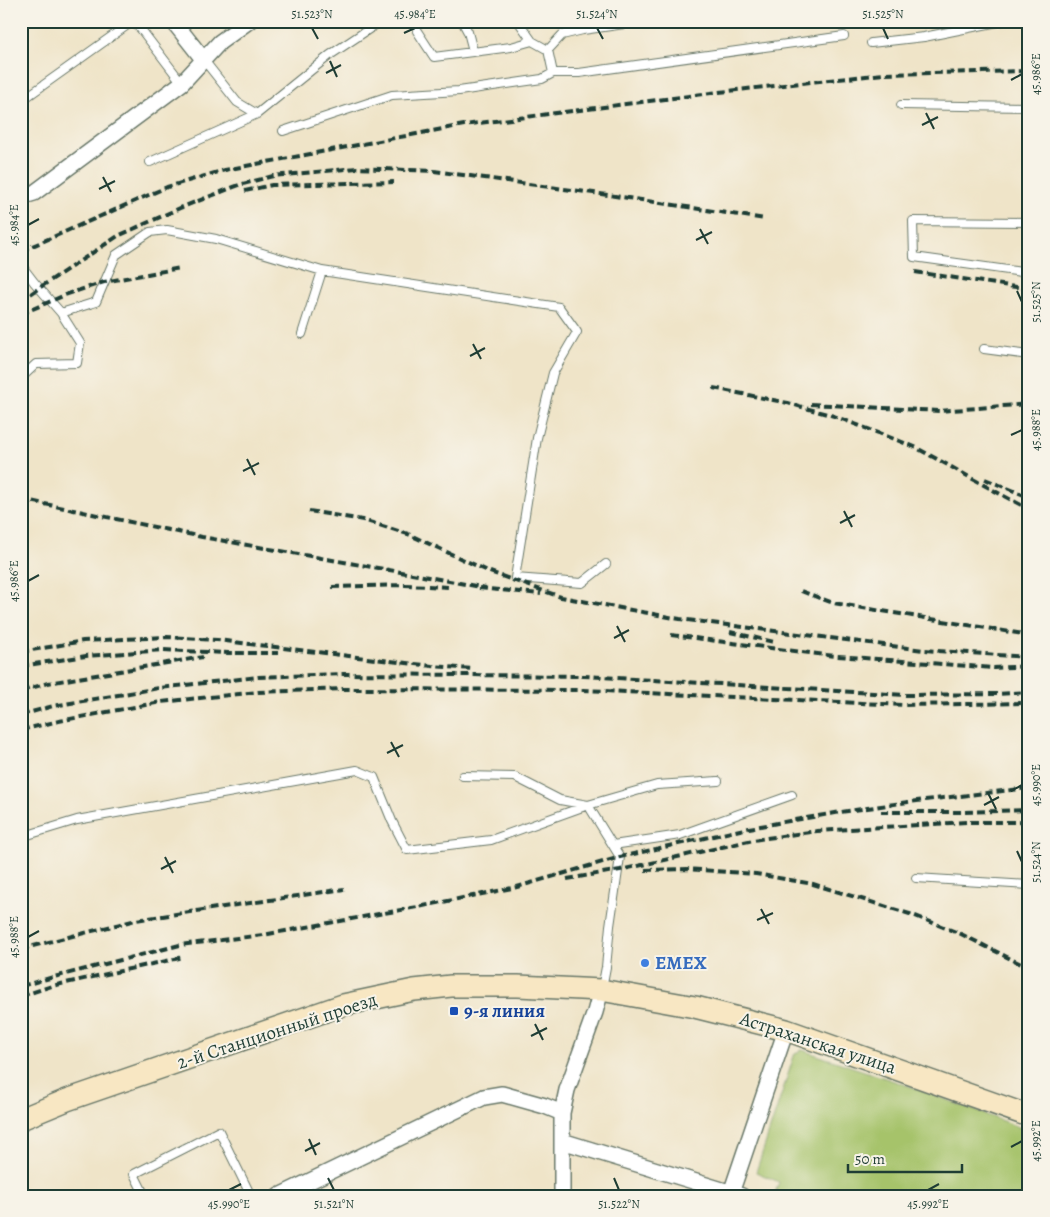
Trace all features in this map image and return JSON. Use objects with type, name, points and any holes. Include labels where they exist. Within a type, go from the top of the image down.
[{"type":"main road","name":"2-й Станционный проезд","points":[[21,1119],[86,1094],[342,1005],[414,990],[451,986],[518,986],[601,990]]},
{"type":"main road","name":"Астраханская улица","points":[[601,990],[695,1007],[786,1030],[1029,1116]]},
{"type":"street","points":[[173,21],[204,59]]},
{"type":"street","points":[[21,197],[34,193],[182,83],[220,42],[249,21]]},
{"type":"street","points":[[562,1196],[562,1113],[601,990]]},
{"type":"street","points":[[562,1141],[734,1195],[786,1030]]},
{"type":"street","points":[[279,1196],[484,1097],[502,1094],[545,1106],[562,1113]]},
{"type":"lane","points":[[150,162],[257,114],[330,55],[381,21]]},
{"type":"lane","points":[[462,21],[468,32],[473,51]]},
{"type":"lane","points":[[518,21],[532,41],[548,50],[553,73]]},
{"type":"lane","points":[[548,50],[562,35],[645,21]]},
{"type":"lane","points":[[870,43],[924,37],[1003,21]]},
{"type":"lane","points":[[21,101],[129,24],[135,24],[140,28],[182,83]]},
{"type":"lane","points":[[417,31],[434,57],[511,47],[532,41]]},
{"type":"lane","points":[[283,131],[392,95],[460,92],[542,79],[553,73],[579,73],[844,36]]},
{"type":"lane","points":[[204,59],[236,102],[257,114]]},
{"type":"lane","points":[[901,104],[1029,107]]},
{"type":"lane","points":[[1029,222],[913,221],[914,257],[1029,274]]},
{"type":"lane","points":[[61,314],[96,302],[116,255],[150,232],[167,230],[216,239],[322,271],[558,307],[577,332],[553,372],[537,438],[515,578],[582,583],[606,564]]},
{"type":"lane","points":[[21,265],[61,314],[80,343],[77,363],[36,364],[21,378]]},
{"type":"lane","points":[[302,334],[322,271]]},
{"type":"lane","points":[[984,349],[1029,355]]},
{"type":"lane","points":[[21,837],[77,820],[357,770],[374,777],[407,850],[491,840],[588,805],[657,785],[718,782]]},
{"type":"lane","points":[[463,776],[515,777],[560,800],[588,805],[620,858],[606,967],[601,990]]},
{"type":"lane","points":[[612,845],[680,835],[792,795]]},
{"type":"lane","points":[[916,878],[1029,886]]},
{"type":"lane","points":[[145,1196],[134,1174],[218,1131],[251,1196]]},
{"type":"green space","points":[[802,1050],[921,1090],[1029,1131],[1029,1196],[774,1196],[779,1182],[756,1172],[795,1053]]},
{"type":"railway","points":[[21,251],[167,187],[225,170],[464,125],[719,92],[884,74],[1029,71]]},
{"type":"railway","points":[[21,301],[118,236],[180,208],[239,185],[273,176],[357,168],[434,171],[765,219]]},
{"type":"railway","points":[[245,191],[272,185],[394,182]]},
{"type":"railway","points":[[21,314],[65,295],[104,282],[180,268]]},
{"type":"railway","points":[[915,272],[1029,289]]},
{"type":"railway","points":[[713,388],[788,403],[834,416],[915,447],[1029,509]]},
{"type":"railway","points":[[811,404],[939,411],[1029,404]]},
{"type":"railway","points":[[985,479],[1029,497]]},
{"type":"railway","points":[[21,499],[202,537],[486,588]]},
{"type":"railway","points":[[309,511],[363,520],[408,534],[490,572],[561,597],[680,619],[924,650],[1029,657]]},
{"type":"railway","points":[[332,587],[405,585],[449,587]]},
{"type":"railway","points":[[479,588],[541,594]]},
{"type":"railway","points":[[801,591],[833,603],[1029,635]]},
{"type":"railway","points":[[730,632],[774,642]]},
{"type":"railway","points":[[671,635],[825,655],[994,668],[1029,666]]},
{"type":"railway","points":[[21,652],[83,641],[167,637],[217,640],[432,666],[474,669]]},
{"type":"railway","points":[[21,666],[86,656],[163,650],[278,653]]},
{"type":"railway","points":[[21,691],[48,683],[203,657]]},
{"type":"railway","points":[[21,715],[53,706],[159,688],[258,677],[342,674],[584,676],[906,695],[1029,692]]},
{"type":"railway","points":[[21,730],[161,702],[258,692],[344,689],[583,690],[904,705],[1029,703]]},
{"type":"railway","points":[[21,986],[180,945],[263,935],[517,887],[620,857],[749,828],[908,802],[1029,788]]},
{"type":"railway","points":[[881,812],[1029,810]]},
{"type":"railway","points":[[567,879],[620,870],[753,840],[817,831],[967,822],[1029,822]]},
{"type":"railway","points":[[645,870],[687,869],[756,874],[813,884],[913,915],[961,934],[1029,968]]},
{"type":"railway","points":[[21,949],[136,920],[344,889]]},
{"type":"railway","points":[[21,996],[52,986],[184,957]]},
{"type":"place","name":"EMEX","points":[[645,963]]},
{"type":"place","name":"9-я линия","points":[[454,1011]]}]
